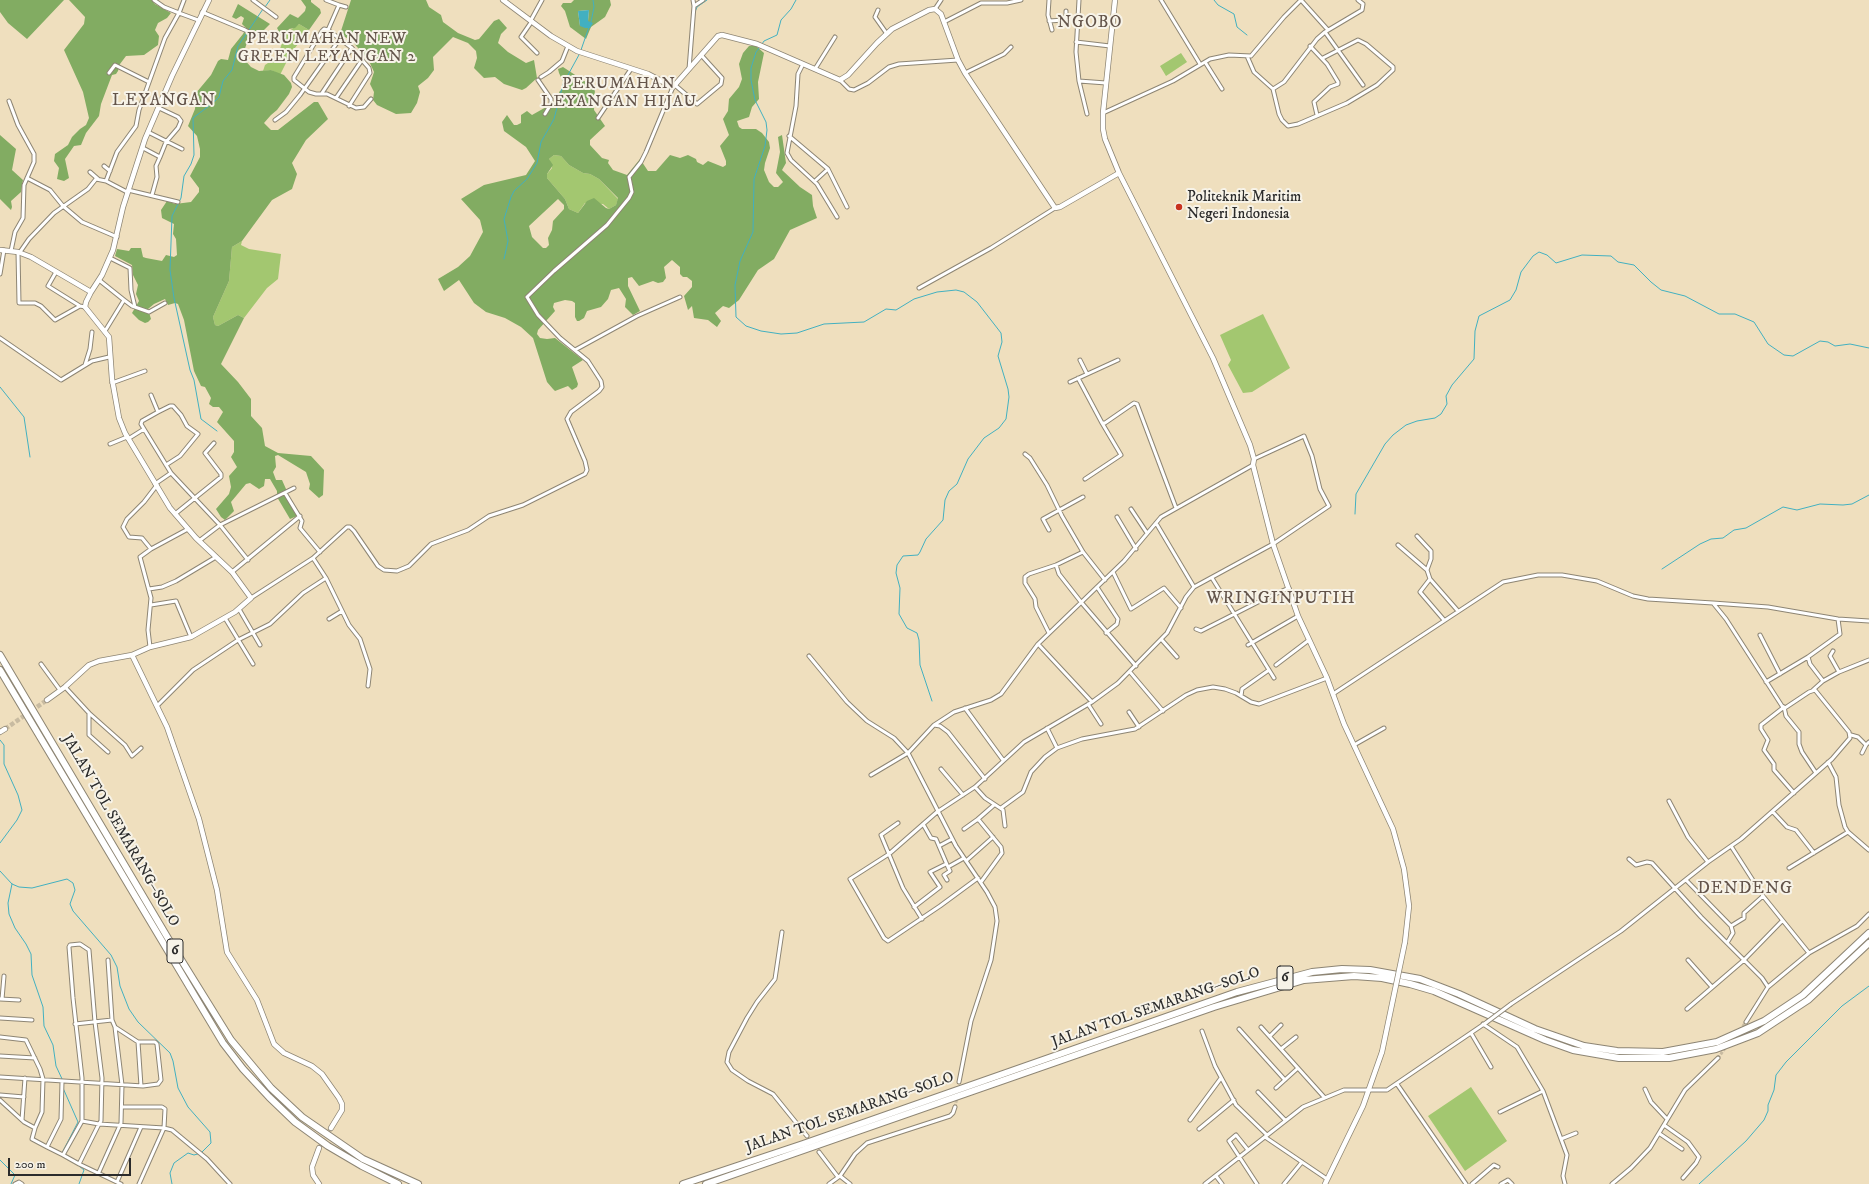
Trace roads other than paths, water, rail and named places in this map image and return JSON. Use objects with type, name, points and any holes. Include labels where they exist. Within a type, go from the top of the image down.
[{"type":"highway","name":"JALAN TOL SEMARANG–SOLO","points":[[0,655],[172,945],[231,1040],[271,1088],[302,1117],[364,1159],[418,1184]]},
{"type":"highway","name":"JALAN TOL SEMARANG–SOLO","points":[[0,670],[204,1012],[223,1043],[243,1069],[295,1122],[328,1146],[362,1166],[398,1184]]},
{"type":"highway","name":"JALAN TOL SEMARANG–SOLO","points":[[683,1184],[803,1144],[1237,992],[1312,972],[1342,969],[1370,970],[1396,974],[1420,980],[1459,994],[1535,1029],[1584,1046],[1617,1051],[1663,1052],[1717,1042],[1764,1021],[1803,995],[1869,933]]},
{"type":"highway","name":"JALAN TOL SEMARANG–SOLO","points":[[706,1184],[1214,1007],[1304,980],[1354,976],[1382,978],[1434,991],[1539,1038],[1573,1050],[1619,1058],[1669,1058],[1716,1049],[1758,1033],[1808,1000],[1869,943]]},
{"type":"street","points":[[154,0],[164,7],[198,20]]},
{"type":"street","points":[[106,181],[117,152],[136,126],[139,110],[165,38],[179,13],[184,0]]},
{"type":"street","points":[[85,307],[86,302],[110,258],[117,238],[122,207],[148,132],[198,20],[209,0]]},
{"type":"street","points":[[254,0],[276,17]]},
{"type":"street","points":[[326,0],[346,7]]},
{"type":"street","points":[[504,0],[531,21],[577,51],[648,74],[675,86],[697,104],[720,84],[722,78],[702,56]]},
{"type":"street","points":[[537,53],[521,37],[542,0]]},
{"type":"street","points":[[688,70],[694,6],[693,0]]},
{"type":"street","points":[[694,6],[703,0]]},
{"type":"street","points":[[840,80],[848,75],[887,34],[913,18],[929,10],[935,9],[941,0]]},
{"type":"street","points":[[944,22],[981,3],[1008,3],[1021,0]]},
{"type":"street","points":[[1049,0],[1049,21],[1052,30]]},
{"type":"street","points":[[1079,0],[1076,42],[1079,81],[1087,114]]},
{"type":"street","points":[[1115,0],[1103,113],[1103,130],[1105,139],[1119,173],[1213,358],[1240,419],[1254,458],[1253,466],[1273,544],[1298,616],[1327,678],[1354,745],[1393,829],[1399,849],[1409,906],[1405,942],[1382,1052],[1369,1091],[1325,1184]]},
{"type":"street","points":[[1161,0],[1200,64]]},
{"type":"street","points":[[1103,113],[1173,82],[1200,64],[1216,57],[1229,55],[1247,56],[1254,54],[1275,27],[1301,0],[1326,31],[1363,85]]},
{"type":"street","points":[[1274,89],[1284,82],[1310,46],[1326,31],[1362,10],[1363,4],[1358,0]]},
{"type":"street","points":[[328,30],[339,5]]},
{"type":"street","points":[[935,9],[941,14],[958,60],[965,73],[1055,208]]},
{"type":"street","points":[[878,10],[875,17],[887,34]]},
{"type":"street","points":[[1049,21],[1064,20],[1066,18],[1066,11]]},
{"type":"street","points":[[202,12],[255,35]]},
{"type":"street","points":[[349,106],[370,75],[369,68],[352,48],[339,40],[328,30],[324,29],[294,77],[294,82],[304,90],[316,94],[322,93],[336,98],[349,106],[362,108],[366,106],[371,99]]},
{"type":"street","points":[[47,700],[65,687],[81,671],[95,662],[132,655],[150,647],[191,637],[225,618],[239,609],[251,598],[313,558],[349,527],[354,531],[380,568],[392,571],[402,570],[411,564],[431,544],[468,530],[489,516],[523,505],[585,474],[587,470],[585,461],[567,419],[570,413],[595,395],[602,386],[593,368],[550,328],[538,315],[527,297],[554,271],[607,225],[629,198],[632,192],[630,176],[641,162],[646,152],[675,86],[720,35],[727,35],[768,48],[840,80],[849,89],[854,90],[868,83],[889,67],[900,64],[958,60]]},
{"type":"street","points":[[815,69],[835,37]]},
{"type":"street","points":[[275,120],[289,109],[339,40]]},
{"type":"street","points":[[1247,56],[1254,72],[1274,89],[1279,114],[1288,126],[1347,103],[1385,79],[1393,70],[1393,67],[1362,41],[1358,40],[1323,58]]},
{"type":"street","points":[[1076,42],[1110,46]]},
{"type":"street","points":[[545,114],[551,104],[551,99],[539,78],[562,61],[568,46]]},
{"type":"street","points":[[1310,46],[1323,58],[1338,84],[1330,88],[1314,102],[1317,115]]},
{"type":"street","points":[[965,73],[1004,54],[1010,47]]},
{"type":"street","points":[[322,93],[352,48]]},
{"type":"street","points":[[336,98],[362,60]]},
{"type":"street","points":[[1205,62],[1222,89]]},
{"type":"street","points":[[803,64],[798,74],[796,106],[789,136],[788,156],[815,181],[837,217]]},
{"type":"street","points":[[109,73],[114,65],[150,82]]},
{"type":"street","points":[[598,118],[631,69]]},
{"type":"street","points":[[1079,81],[1106,83]]},
{"type":"street","points":[[9,101],[18,125],[34,154],[34,162],[24,185],[23,218],[15,232],[11,251]]},
{"type":"street","points":[[152,195],[156,177],[156,166],[166,142],[178,128],[181,121],[178,117],[159,108]]},
{"type":"street","points":[[148,132],[182,149]]},
{"type":"street","points":[[789,136],[828,169],[847,207]]},
{"type":"street","points":[[143,148],[160,157]]},
{"type":"street","points":[[104,166],[110,171]]},
{"type":"street","points":[[815,181],[828,169]]},
{"type":"street","points":[[90,172],[98,179],[128,191],[152,195],[178,202]]},
{"type":"street","points":[[919,288],[991,248],[1055,208],[1060,207],[1119,173]]},
{"type":"street","points":[[27,178],[50,190],[63,206],[82,222],[117,238]]},
{"type":"street","points":[[80,306],[55,320],[41,306],[35,303],[19,303],[19,252],[35,232],[63,206],[86,190],[98,179]]},
{"type":"street","points":[[0,274],[2,250],[19,252],[92,292]]},
{"type":"street","points":[[110,258],[130,268],[135,307]]},
{"type":"street","points":[[56,272],[48,286],[80,306],[85,307],[105,331],[109,339],[109,358],[112,383],[119,418],[128,438],[175,514],[199,541],[232,572],[251,598]]},
{"type":"street","points":[[99,280],[124,300],[135,307],[149,312],[165,303]]},
{"type":"street","points":[[575,350],[637,316],[680,297]]},
{"type":"street","points":[[105,331],[124,300]]},
{"type":"street","points":[[85,365],[90,349],[92,332]]},
{"type":"street","points":[[0,338],[60,380],[66,378],[94,360],[109,358]]},
{"type":"street","points":[[1080,360],[1087,374]]},
{"type":"street","points":[[1070,382],[1118,360]]},
{"type":"street","points":[[112,383],[145,371]]},
{"type":"street","points":[[1078,378],[1121,455],[1084,479]]},
{"type":"street","points":[[151,395],[158,412]]},
{"type":"street","points":[[1102,423],[1105,423],[1134,402],[1137,404],[1176,508]]},
{"type":"street","points":[[166,465],[180,456],[198,434],[187,426],[181,415],[173,406],[158,412],[142,421],[140,424],[170,473],[196,498],[248,560]]},
{"type":"street","points":[[110,444],[128,438],[144,429]]},
{"type":"street","points":[[978,878],[922,919],[890,940],[886,940],[850,880],[851,877],[890,854],[937,812],[975,787],[1024,742],[1092,702],[1112,688],[1136,666],[1171,627],[1194,587],[1273,544],[1329,506],[1320,489],[1312,456],[1304,436],[1254,458]]},
{"type":"street","points":[[175,514],[222,476],[205,453],[214,443]]},
{"type":"street","points":[[1025,454],[1030,458],[1047,485],[1059,511],[1083,552],[1105,580]]},
{"type":"street","points":[[871,775],[908,753],[934,725],[949,714],[991,700],[1001,694],[1038,644],[1136,549],[1156,523],[1176,508],[1253,466]]},
{"type":"street","points":[[151,549],[142,538],[129,537],[123,527],[127,520],[144,502],[156,484],[170,473]]},
{"type":"street","points":[[199,541],[220,525],[294,488]]},
{"type":"street","points":[[284,493],[300,516],[302,521],[300,528],[320,552]]},
{"type":"street","points":[[1049,530],[1042,518],[1059,511],[1083,497]]},
{"type":"street","points":[[1131,509],[1147,533]]},
{"type":"street","points":[[232,572],[300,516]]},
{"type":"street","points":[[1117,517],[1136,549]]},
{"type":"street","points":[[1156,523],[1194,587]]},
{"type":"street","points":[[150,647],[148,630],[151,605],[149,589],[140,562],[140,557],[151,549],[188,529]]},
{"type":"street","points":[[1417,536],[1431,551],[1431,559],[1427,570]]},
{"type":"street","points":[[1398,544],[1427,570],[1430,578],[1458,611]]},
{"type":"street","points":[[1049,633],[1036,607],[1035,599],[1025,583],[1025,577],[1029,574],[1056,565],[1083,552]]},
{"type":"street","points":[[149,589],[162,587],[176,581],[216,557]]},
{"type":"street","points":[[313,558],[326,578],[349,625],[360,639],[370,669],[368,686]]},
{"type":"street","points":[[1056,565],[1059,574],[1081,602],[1106,633],[1136,666]]},
{"type":"street","points":[[1113,572],[1131,609],[1164,588],[1181,608]]},
{"type":"street","points":[[1333,694],[1503,582],[1538,574],[1562,575],[1597,581],[1633,596],[1648,599],[1768,607],[1838,619],[1869,621]]},
{"type":"street","points":[[157,706],[193,670],[252,631],[270,624],[303,594],[326,578]]},
{"type":"street","points":[[1212,578],[1274,678]]},
{"type":"street","points":[[1430,578],[1420,592],[1444,620]]},
{"type":"street","points":[[1096,587],[1118,619],[1117,624],[1106,633]]},
{"type":"street","points":[[1196,629],[1201,631],[1289,588]]},
{"type":"street","points":[[151,605],[176,601],[191,637]]},
{"type":"street","points":[[1713,603],[1726,619],[1766,682],[1784,707],[1786,716],[1799,732],[1802,752],[1816,773]]},
{"type":"street","points":[[239,609],[260,645]]},
{"type":"street","points":[[329,619],[342,610]]},
{"type":"street","points":[[1248,645],[1298,616]]},
{"type":"street","points":[[225,618],[254,664]]},
{"type":"street","points":[[1766,682],[1808,657],[1823,645],[1838,636],[1841,631],[1838,619]]},
{"type":"street","points":[[1760,635],[1780,674]]},
{"type":"street","points":[[1161,639],[1177,658]]},
{"type":"street","points":[[1276,665],[1309,640]]},
{"type":"street","points":[[1038,644],[1092,702]]},
{"type":"street","points":[[1833,650],[1830,656],[1839,672]]},
{"type":"street","points":[[132,655],[157,706],[177,756],[209,850],[227,952],[257,1000],[274,1044],[287,1055],[312,1066],[322,1074],[339,1098],[342,1104],[342,1112],[331,1128]]},
{"type":"street","points":[[809,656],[847,702],[867,721],[894,738],[908,753],[952,839],[981,882],[995,907],[996,929],[991,960],[968,1030],[959,1082]]},
{"type":"street","points":[[1808,657],[1810,664],[1823,681]]},
{"type":"street","points":[[1794,793],[1774,770],[1774,764],[1764,750],[1768,740],[1761,729],[1761,725],[1784,707],[1813,690],[1823,681],[1839,672],[1869,660]]},
{"type":"street","points":[[41,664],[60,690]]},
{"type":"street","points":[[1241,696],[1244,687],[1269,670]]},
{"type":"street","points":[[1130,672],[1163,711]]},
{"type":"street","points":[[1001,808],[1023,792],[1031,772],[1044,757],[1057,748],[1082,739],[1126,732],[1139,727],[1186,695],[1205,688],[1225,689],[1255,704],[1262,704],[1327,678]]},
{"type":"street","points":[[65,687],[89,713],[125,745],[132,756],[141,748]]},
{"type":"street","points":[[1813,690],[1819,694],[1851,736],[1868,744],[1862,753]]},
{"type":"street","points":[[1088,704],[1101,724]]},
{"type":"street","points":[[965,708],[1003,760]]},
{"type":"street","points":[[1128,712],[1139,727]]},
{"type":"street","points":[[89,713],[90,736],[108,752]]},
{"type":"street","points":[[934,725],[940,726],[948,732],[985,779]]},
{"type":"street","points":[[1047,728],[1057,748]]},
{"type":"street","points":[[1354,745],[1384,728]]},
{"type":"street","points":[[1205,1184],[1303,1107],[1344,1090],[1386,1091],[1488,1022],[1511,1004],[1621,931],[1773,812],[1828,762],[1851,736]]},
{"type":"street","points":[[1828,762],[1836,778],[1843,821],[1848,832],[1869,850]]},
{"type":"street","points":[[941,768],[963,795]]},
{"type":"street","points":[[975,787],[985,798],[1001,808],[1003,811],[1005,826]]},
{"type":"street","points":[[1669,801],[1688,837],[1708,862]]},
{"type":"street","points":[[964,828],[978,819],[994,805]]},
{"type":"street","points":[[1773,812],[1788,827],[1796,830],[1814,853]]},
{"type":"street","points":[[978,819],[1001,847],[1002,853],[981,882]]},
{"type":"street","points":[[898,823],[882,835],[904,888],[922,919]]},
{"type":"street","points":[[923,824],[931,838],[936,840],[939,846],[940,854],[950,871],[944,875],[947,880]]},
{"type":"street","points":[[1789,868],[1848,832]]},
{"type":"street","points":[[948,868],[965,860],[993,837]]},
{"type":"street","points":[[939,846],[952,839]]},
{"type":"street","points":[[1731,846],[1763,896],[1809,953]]},
{"type":"street","points":[[1629,859],[1636,865],[1647,862],[1652,863],[1727,943],[1757,972],[1768,987]]},
{"type":"street","points":[[914,907],[940,886],[930,872],[946,864]]},
{"type":"street","points":[[1686,880],[1731,926],[1733,933],[1727,943]]},
{"type":"street","points":[[1731,926],[1744,918],[1744,913],[1763,896]]},
{"type":"street","points":[[1746,1022],[1768,987],[1809,953],[1857,926],[1869,914]]},
{"type":"street","points":[[1687,1010],[1744,960],[1782,921]]},
{"type":"street","points":[[782,932],[775,979],[757,1002],[747,1018],[729,1052],[728,1062],[732,1070],[748,1081],[773,1094],[806,1136]]},
{"type":"street","points":[[63,1155],[82,1121],[82,1082],[75,1024],[69,947],[80,944],[89,950],[102,1083],[99,1124],[79,1164]]},
{"type":"street","points":[[99,1172],[120,1125],[122,1106],[122,1084],[115,1027],[112,1020],[108,960]]},
{"type":"street","points":[[1688,960],[1712,987]]},
{"type":"street","points":[[4,976],[1,999],[19,1000]]},
{"type":"street","points":[[0,1018],[32,1020]]},
{"type":"street","points":[[75,1024],[112,1020]]},
{"type":"street","points":[[1483,1024],[1517,1047],[1543,1091],[1568,1158],[1563,1176],[1565,1184]]},
{"type":"street","points":[[1270,1036],[1281,1026]]},
{"type":"street","points":[[0,1077],[141,1086],[156,1084],[160,1080],[156,1043],[138,1042],[115,1027]]},
{"type":"street","points":[[1261,1027],[1324,1097]]},
{"type":"street","points":[[1239,1029],[1285,1080]]},
{"type":"street","points":[[1202,1031],[1210,1055],[1239,1109],[1266,1136],[1327,1179]]},
{"type":"street","points":[[1471,1033],[1491,1067]]},
{"type":"street","points":[[0,1037],[25,1039],[35,1058],[43,1079],[42,1112],[32,1139],[121,1184]]},
{"type":"street","points":[[1281,1049],[1296,1037]]},
{"type":"street","points":[[138,1042],[141,1086]]},
{"type":"street","points":[[0,1056],[35,1058]]},
{"type":"street","points":[[1612,1184],[1637,1162],[1660,1134],[1667,1119],[1685,1090],[1718,1058]]},
{"type":"street","points":[[1276,1088],[1298,1068]]},
{"type":"street","points":[[22,1120],[25,1078]]},
{"type":"street","points":[[1190,1120],[1221,1078]]},
{"type":"street","points":[[47,1147],[61,1119],[62,1082]]},
{"type":"street","points":[[1397,1084],[1466,1184]]},
{"type":"street","points":[[1645,1089],[1651,1102],[1667,1119]]},
{"type":"street","points":[[1500,1112],[1543,1091]]},
{"type":"street","points":[[1258,1092],[1285,1120]]},
{"type":"street","points":[[0,1095],[24,1097]]},
{"type":"street","points":[[0,1100],[22,1120],[35,1128]]},
{"type":"street","points":[[1199,1130],[1234,1100]]},
{"type":"street","points":[[122,1106],[162,1107],[165,1109],[164,1128],[139,1184]]},
{"type":"street","points":[[829,1184],[839,1177],[855,1154],[867,1143],[950,1116],[954,1114],[955,1107]]},
{"type":"street","points":[[82,1121],[99,1124],[164,1128],[175,1132],[200,1153],[230,1184]]},
{"type":"street","points":[[1664,1125],[1688,1142],[1698,1157],[1696,1163],[1683,1178]]},
{"type":"street","points":[[117,1182],[141,1127]]},
{"type":"street","points":[[1561,1139],[1576,1133]]},
{"type":"street","points":[[1660,1134],[1682,1149]]},
{"type":"street","points":[[1248,1150],[1236,1135],[1229,1141],[1238,1158],[1257,1184]]},
{"type":"street","points":[[319,1148],[312,1167],[313,1175],[319,1184]]},
{"type":"street","points":[[819,1152],[839,1177],[850,1184]]},
{"type":"street","points":[[1284,1184],[1302,1162]]},
{"type":"street","points":[[1472,1184],[1494,1165],[1498,1167]]},
{"type":"street","points":[[1216,1176],[1222,1184]]},
{"type":"street","points":[[1501,1184],[1508,1180],[1512,1184]]},
{"type":"street","points":[[15,1184],[19,1182],[22,1184]]},
{"type":"water","points":[[589,10],[588,21],[593,23],[590,28],[585,28],[580,26],[578,11]]},
{"type":"waterway","points":[[265,7],[270,0]]},
{"type":"waterway","points":[[591,22],[594,7],[593,0]]},
{"type":"waterway","points":[[695,12],[697,7],[707,0]]},
{"type":"waterway","points":[[762,44],[764,41],[777,35],[781,20],[791,9],[796,0]]},
{"type":"waterway","points":[[1214,0],[1218,5],[1234,14],[1237,27],[1247,35]]},
{"type":"waterway","points":[[217,431],[201,419],[194,380],[190,370],[174,298],[170,270],[172,216],[181,198],[184,176],[194,155],[193,118],[219,97],[223,81],[232,70],[238,46],[263,9]]},
{"type":"waterway","points":[[581,50],[589,27]]},
{"type":"waterway","points":[[760,47],[756,52],[751,68],[751,80],[755,100],[766,122],[767,130],[765,146],[754,179],[753,232],[740,261],[735,285],[736,317],[746,326],[761,331],[781,334],[797,333],[824,324],[864,322],[886,309],[896,310],[914,299],[937,292],[956,290],[964,292],[977,302],[1001,333],[1002,342],[998,356],[1008,389],[1009,397],[1006,419],[999,428],[984,438],[968,459],[957,484],[949,491],[945,500],[943,520],[926,539],[918,555],[903,556],[897,565],[896,573],[900,588],[899,614],[907,628],[917,633],[919,640],[920,665],[932,701]]},
{"type":"waterway","points":[[504,259],[508,241],[504,219],[511,197],[514,191],[527,179],[537,163],[541,142],[554,119],[563,84],[580,53]]},
{"type":"waterway","points":[[1355,514],[1356,494],[1385,444],[1393,435],[1406,425],[1417,421],[1435,418],[1441,414],[1447,404],[1446,396],[1452,385],[1474,359],[1475,331],[1479,316],[1510,300],[1516,290],[1521,272],[1533,256],[1539,252],[1547,255],[1556,263],[1582,255],[1611,256],[1618,262],[1634,265],[1661,290],[1685,296],[1719,314],[1735,314],[1754,322],[1768,344],[1784,355],[1793,356],[1820,341],[1828,342],[1835,346],[1850,344],[1869,348]]},
{"type":"waterway","points":[[0,387],[24,417],[30,457]]},
{"type":"waterway","points":[[1662,569],[1700,544],[1711,539],[1723,538],[1734,530],[1746,528],[1783,507],[1797,510],[1820,504],[1852,504],[1869,495]]},
{"type":"waterway","points":[[0,740],[4,745],[4,764],[18,795],[22,810],[17,820],[0,843]]},
{"type":"waterway","points":[[0,871],[12,884],[19,887],[32,888],[67,879],[73,883],[75,890],[70,904],[73,911],[111,955],[117,967],[120,986],[129,1009],[138,1022],[170,1053],[178,1088],[188,1107],[210,1132],[211,1143],[201,1153],[194,1155],[188,1153],[174,1163],[170,1173],[172,1184]]},
{"type":"waterway","points":[[12,884],[8,903],[9,914],[15,928],[31,954],[32,975],[43,1007],[44,1026],[53,1045],[56,1066],[63,1081]]},
{"type":"waterway","points":[[1699,1184],[1746,1141],[1764,1120],[1774,1090],[1776,1075],[1786,1062],[1842,1006],[1869,986]]},
{"type":"waterway","points":[[62,1153],[78,1122],[63,1088]]},
{"type":"waterway","points":[[0,1160],[15,1175],[11,1184]]},
{"type":"waterway","points":[[79,1166],[84,1170],[79,1184]]},
{"type":"tunnel","points":[[5,729],[47,700]]},
{"type":"tunnel","points":[[1740,1030],[1746,1022]]},
{"type":"tunnel","points":[[1718,1058],[1726,1047]]},
{"type":"tunnel","points":[[955,1107],[957,1097]]},
{"type":"tunnel","points":[[319,1148],[331,1128]]},
{"type":"place","name":"Politeknik Maritim Negeri Indonesia","points":[[1179,207]]},
{"type":"district","name":"NGOBO","points":[[1090,23]]},
{"type":"district","name":"PERUMAHAN NEW GREEN LEYANGAN 2","points":[[327,49]]},
{"type":"district","name":"PERUMAHAN LEYANGAN HIJAU","points":[[619,94]]},
{"type":"district","name":"LEYANGAN","points":[[164,101]]},
{"type":"district","name":"WRINGINPUTIH","points":[[1281,599]]},
{"type":"district","name":"DENDENG","points":[[1745,889]]}]
